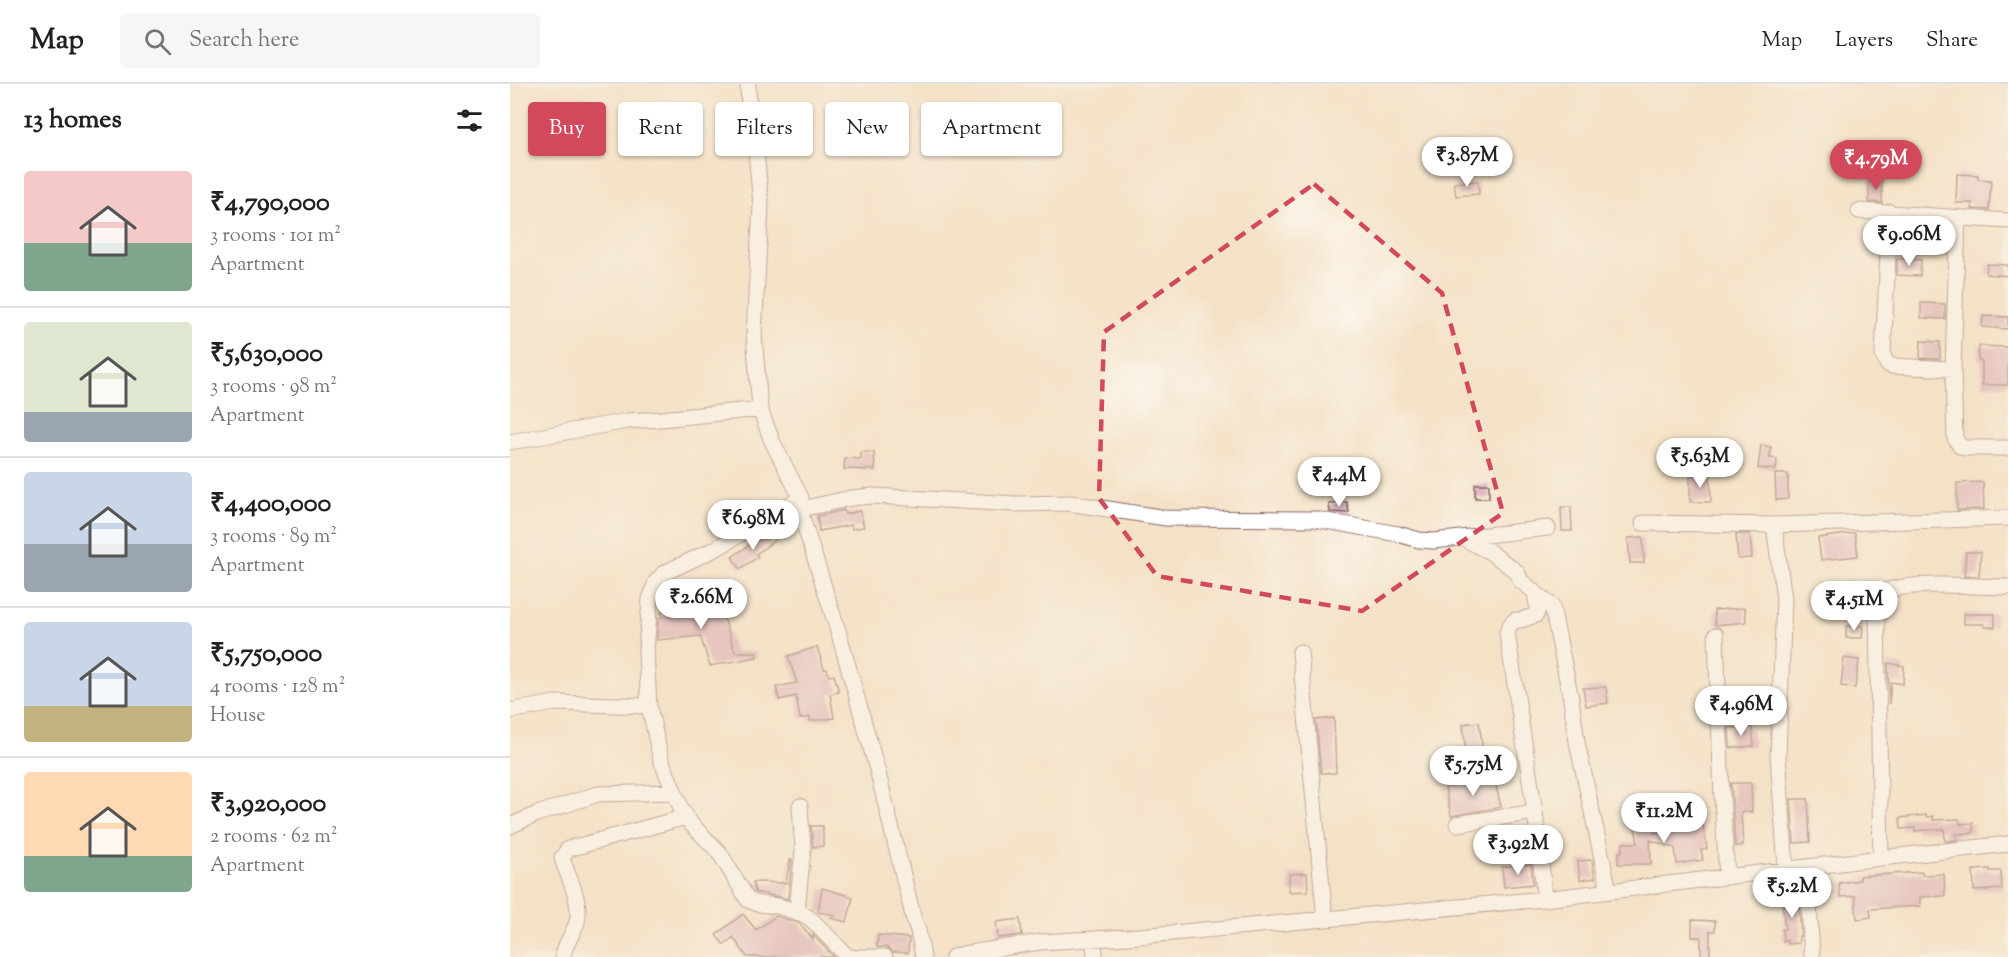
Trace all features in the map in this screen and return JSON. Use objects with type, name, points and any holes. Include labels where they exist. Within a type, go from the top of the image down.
[{"type":"street","points":[[748,84],[761,205],[754,334],[760,409],[799,504],[832,611],[874,758],[923,957]]},
{"type":"street","points":[[1859,211],[2008,221]]},
{"type":"street","points":[[1890,212],[1882,355],[1884,360],[1892,366],[1953,369]]},
{"type":"street","points":[[1958,218],[1953,369],[1955,438],[1965,448],[2008,448]]},
{"type":"street","points":[[510,442],[627,421],[760,409]]},
{"type":"street","points":[[852,957],[847,957],[812,920],[797,910],[758,904],[748,900],[718,852],[686,817],[658,750],[649,706],[646,652],[650,598],[656,582],[664,573],[717,548],[799,504],[873,496],[1016,504],[1069,503],[1166,518],[1315,519],[1419,540],[1465,539],[1548,528]]},
{"type":"street","points":[[1643,524],[1774,525],[2008,518]]},
{"type":"street","points":[[1774,525],[1784,599],[1779,756],[1786,869]]},
{"type":"street","points":[[1465,539],[1490,552],[1517,572],[1521,581],[1551,606],[1556,618],[1571,699],[1576,741],[1609,891]]},
{"type":"street","points":[[1881,858],[1877,611],[1881,592],[1894,588],[1920,586],[2008,587]]},
{"type":"street","points":[[1535,594],[1538,609],[1536,615],[1521,621],[1515,620],[1507,633],[1535,812],[1545,899]]},
{"type":"street","points":[[1716,635],[1727,876]]},
{"type":"street","points":[[1300,652],[1325,919]]},
{"type":"street","points":[[510,711],[555,704],[649,706]]},
{"type":"street","points":[[510,826],[537,814],[598,794],[674,792]]},
{"type":"street","points":[[797,910],[804,850],[800,806]]},
{"type":"street","points":[[1457,824],[1535,812]]},
{"type":"street","points":[[563,957],[565,947],[577,922],[578,907],[562,858],[564,852],[686,817]]},
{"type":"street","points":[[953,957],[1040,942],[1545,899],[2008,844]]},
{"type":"street","points":[[1808,867],[1812,957]]},
{"type":"street","points":[[1094,939],[1095,957]]},
{"type":"street","points":[[860,957],[885,957]]},
{"type":"highlighted area","points":[[1314,184],[1442,293],[1503,513],[1362,611],[1157,576],[1099,498],[1104,332]]},
{"type":"building","points":[[1957,174],[1978,175],[1978,179],[1991,180],[1989,210],[1972,209],[1972,203],[1956,203]]},
{"type":"building","points":[[1869,179],[1882,180],[1882,203],[1869,202]]},
{"type":"building","points":[[1478,181],[1479,194],[1456,196],[1454,183]]},
{"type":"building","points":[[1921,236],[1948,238],[1947,251],[1942,250],[1942,254],[1920,253]]},
{"type":"building","points":[[1897,259],[1921,260],[1920,276],[1897,275]]},
{"type":"building","points":[[1987,264],[2008,265],[2008,276],[1986,274]]},
{"type":"building","points":[[1921,303],[1945,304],[1945,319],[1921,318]]},
{"type":"building","points":[[1983,316],[2008,317],[2008,329],[1982,327]]},
{"type":"building","points":[[1921,341],[1940,342],[1940,359],[1920,358]]},
{"type":"building","points":[[1979,346],[2008,347],[2008,385],[1982,385],[1982,361],[1978,360]]},
{"type":"building","points":[[1761,445],[1771,447],[1770,458],[1777,459],[1776,470],[1758,468]]},
{"type":"building","points":[[861,452],[874,452],[875,470],[844,469],[845,458],[861,459]]},
{"type":"building","points":[[1775,474],[1788,474],[1788,499],[1776,500]]},
{"type":"building","points":[[1690,475],[1710,475],[1711,502],[1690,502]]},
{"type":"building","points":[[1983,482],[1984,509],[1957,510],[1957,483]]},
{"type":"building","points":[[1475,484],[1489,484],[1489,498],[1475,498]]},
{"type":"building","points":[[1347,502],[1349,513],[1330,512],[1329,504]]},
{"type":"building","points":[[1561,507],[1571,507],[1572,531],[1562,531]]},
{"type":"building","points":[[844,510],[845,514],[860,511],[864,527],[852,529],[851,525],[819,531],[817,516]]},
{"type":"building","points":[[1855,533],[1858,556],[1821,560],[1818,538]]},
{"type":"building","points":[[780,534],[781,536],[756,554],[758,557],[740,569],[732,557],[754,542]]},
{"type":"building","points":[[1736,534],[1750,534],[1752,558],[1738,559]]},
{"type":"building","points":[[1643,537],[1644,563],[1630,563],[1628,538]]},
{"type":"building","points":[[1966,552],[1981,552],[1979,576],[1964,576]]},
{"type":"building","points":[[698,591],[702,611],[717,607],[721,619],[724,618],[735,652],[756,652],[757,657],[710,666],[700,636],[657,640],[658,618],[662,617],[661,612],[686,609],[683,594]]},
{"type":"building","points":[[1745,608],[1746,622],[1715,625],[1714,610]]},
{"type":"building","points":[[1964,614],[1995,614],[1995,627],[1984,627],[1984,624],[1964,624]]},
{"type":"building","points":[[1846,626],[1863,626],[1862,638],[1846,638]]},
{"type":"building","points":[[817,647],[824,669],[827,669],[829,676],[834,675],[839,692],[830,694],[834,718],[810,721],[810,717],[800,719],[796,696],[779,700],[776,687],[797,683],[788,656]]},
{"type":"building","points":[[1844,658],[1859,660],[1855,688],[1841,686]]},
{"type":"building","points":[[1888,663],[1904,666],[1903,684],[1891,682],[1889,704]]},
{"type":"building","points":[[1606,687],[1608,703],[1586,706],[1583,688]]},
{"type":"building","points":[[1334,718],[1336,773],[1321,773],[1316,720]]},
{"type":"building","points":[[1479,722],[1483,752],[1466,753],[1463,724]]},
{"type":"building","points":[[1752,727],[1754,746],[1730,748],[1729,728]]},
{"type":"building","points":[[1494,778],[1501,807],[1451,816],[1445,788]]},
{"type":"building","points":[[1731,783],[1751,783],[1752,812],[1741,812],[1743,846],[1735,846]]},
{"type":"building","points":[[1791,799],[1808,799],[1810,842],[1794,843]]},
{"type":"building","points":[[1926,815],[1926,817],[1933,816],[1933,820],[1959,819],[1960,824],[1973,823],[1973,833],[1956,834],[1957,840],[1945,841],[1944,829],[1915,831],[1915,828],[1901,829],[1900,818]]},
{"type":"building","points":[[1652,820],[1654,833],[1703,826],[1707,849],[1701,850],[1703,860],[1677,864],[1675,848],[1650,840],[1651,864],[1618,864],[1619,852],[1622,852],[1623,843],[1638,843],[1634,823]]},
{"type":"building","points":[[811,826],[823,826],[823,846],[813,847]]},
{"type":"building","points":[[790,860],[792,860],[788,899],[755,892],[753,882],[786,883]]},
{"type":"building","points":[[1592,860],[1595,878],[1580,880],[1578,861]]},
{"type":"building","points":[[1531,864],[1533,884],[1504,887],[1502,867]]},
{"type":"building","points":[[1990,869],[1990,871],[2001,871],[2002,889],[1974,891],[1973,870]]},
{"type":"building","points":[[1922,872],[1922,875],[1944,874],[1945,896],[1920,897],[1920,906],[1870,909],[1871,917],[1857,919],[1855,896],[1840,897],[1839,883],[1860,880],[1860,876]]},
{"type":"building","points":[[1307,873],[1308,891],[1289,892],[1289,874]]},
{"type":"building","points":[[822,888],[853,897],[847,922],[831,918],[835,915],[818,912]]},
{"type":"building","points":[[1792,888],[1798,888],[1801,936],[1799,936],[1799,943],[1787,944],[1787,940],[1783,941],[1782,929],[1785,929],[1782,901],[1793,900]]},
{"type":"building","points":[[743,914],[756,930],[776,916],[799,923],[834,957],[747,957],[733,937],[724,945],[716,935]]},
{"type":"building","points":[[1020,919],[1022,935],[998,938],[996,922]]},
{"type":"building","points":[[1692,920],[1715,921],[1715,931],[1710,931],[1710,957],[1701,957],[1701,937],[1692,937]]},
{"type":"building","points":[[878,935],[909,938],[908,953],[893,952],[886,947],[877,947]]}]
